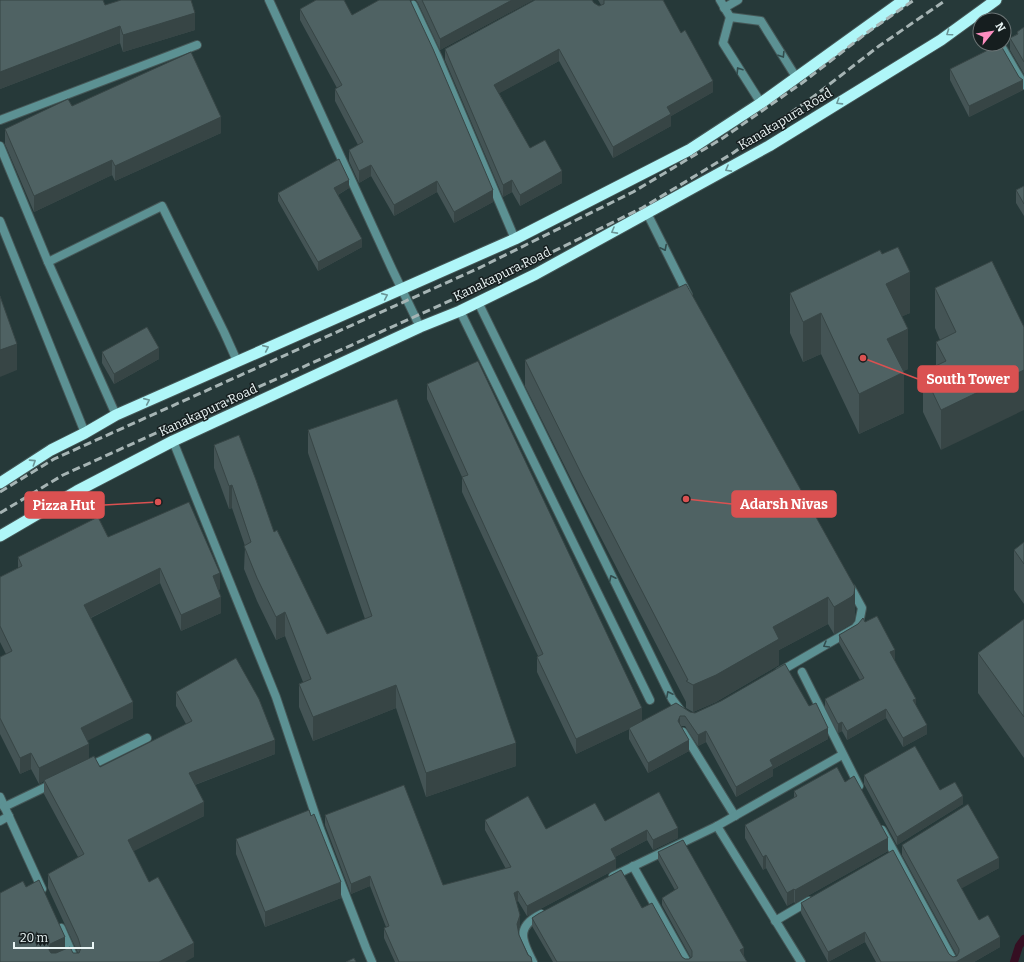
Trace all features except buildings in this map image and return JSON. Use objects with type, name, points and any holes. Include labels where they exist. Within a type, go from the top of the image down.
[{"type":"highway","name":"Kanakapura Road","points":[[0,483],[50,450],[85,433],[116,415],[515,239],[689,150],[761,103],[904,0]]},
{"type":"highway","name":"Kanakapura Road","points":[[987,12],[996,0]]},
{"type":"highway","name":"Kanakapura Road","points":[[0,536],[78,491],[173,441],[420,327],[460,311],[536,274],[769,146],[941,40],[972,23]]},
{"type":"street","points":[[269,0],[401,289],[420,327]]},
{"type":"street","points":[[720,0],[730,17],[723,43],[761,103]]},
{"type":"street","points":[[724,8],[738,0]]},
{"type":"street","points":[[413,6],[442,56],[515,239]]},
{"type":"street","points":[[730,17],[761,21],[796,77]]},
{"type":"street","points":[[0,120],[197,46]]},
{"type":"street","points":[[1005,52],[1024,85]]},
{"type":"street","points":[[0,146],[48,262],[116,415]]},
{"type":"street","points":[[48,262],[162,206],[237,361]]},
{"type":"street","points":[[647,213],[690,299]]},
{"type":"street","points":[[0,221],[85,433]]},
{"type":"street","points":[[478,302],[672,700],[681,711],[687,715]]},
{"type":"street","points":[[460,311],[650,700]]},
{"type":"street","points":[[173,441],[276,697],[320,829],[372,962]]},
{"type":"street","points":[[773,675],[855,628],[859,622],[862,608],[846,580]]},
{"type":"street","points":[[802,672],[842,755],[861,790]]},
{"type":"street","points":[[683,731],[735,816]]},
{"type":"street","points":[[83,769],[148,738]]},
{"type":"street","points":[[605,880],[717,826],[842,755]]},
{"type":"street","points":[[4,807],[62,779]]},
{"type":"street","points":[[0,797],[46,896]]},
{"type":"street","points":[[0,821],[9,816]]},
{"type":"street","points":[[880,825],[954,962]]},
{"type":"street","points":[[717,826],[801,962]]},
{"type":"street","points":[[633,866],[687,962]]},
{"type":"street","points":[[775,921],[815,898]]},
{"type":"street","points":[[533,962],[523,943],[523,931],[526,925],[535,917],[549,909]]},
{"type":"street","points":[[56,918],[70,955],[76,962]]},
{"type":"waterway","points":[[1014,962],[1019,946],[1024,939]]},
{"type":"railway","points":[[0,492],[54,459],[477,269],[633,192],[723,138],[802,83],[868,32],[914,0]]},
{"type":"railway","points":[[0,513],[63,475],[485,285],[642,208],[733,153],[813,97],[879,46],[946,0]]},
{"type":"place","name":"South Tower","points":[[863,358]]},
{"type":"place","name":"Adarsh Nivas","points":[[686,499]]},
{"type":"place","name":"Pizza Hut","points":[[158,502]]}]
